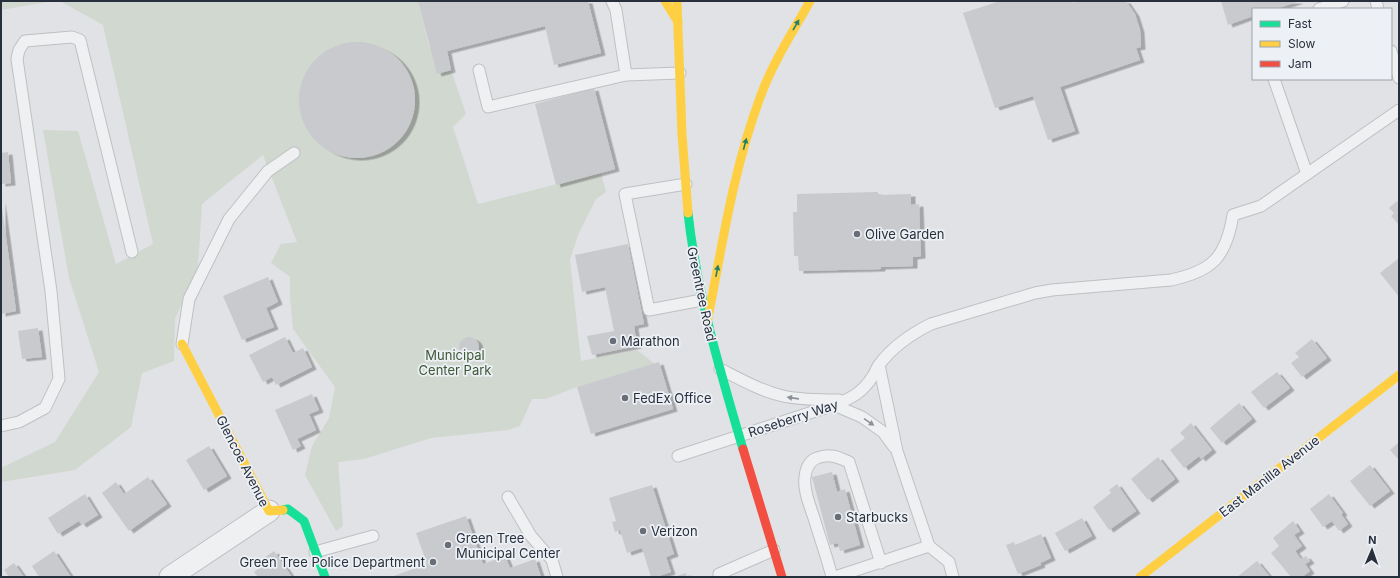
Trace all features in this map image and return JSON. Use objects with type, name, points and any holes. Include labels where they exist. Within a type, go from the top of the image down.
[{"type":"main road","points":[[665,1],[678,22]]},
{"type":"main road","name":"Greentree Road","points":[[677,1],[686,184],[691,238],[702,300],[719,368],[782,577]]},
{"type":"main road","points":[[707,323],[738,167],[748,130],[761,94],[777,60],[810,1]]},
{"type":"main road","name":"Glencoe Avenue","points":[[182,344],[269,511],[288,509],[304,521],[325,577]]},
{"type":"main road","name":"East Manilla Avenue","points":[[1140,577],[1399,375]]},
{"type":"street","points":[[170,577],[269,511]]},
{"type":"lane","points":[[612,1],[616,10],[626,75]]},
{"type":"lane","points":[[1322,8],[1343,1]]},
{"type":"lane","points":[[1,426],[19,422],[45,408],[59,379],[51,291],[17,59],[19,50],[25,41],[72,37],[80,40],[132,252]]},
{"type":"lane","points":[[1392,54],[1399,78]]},
{"type":"lane","points":[[479,70],[488,107],[626,75],[680,73]]},
{"type":"lane","points":[[1274,80],[1307,174]]},
{"type":"lane","points":[[719,368],[754,386],[782,396],[846,401],[855,396],[863,388],[879,366],[904,339],[921,329],[940,322],[1035,293],[1052,290],[1171,280],[1190,276],[1206,268],[1216,259],[1226,245],[1233,215],[1261,206],[1399,110]]},
{"type":"lane","points":[[182,344],[189,299],[229,219],[268,171],[294,153]]},
{"type":"lane","points":[[686,184],[625,194],[649,310],[702,300]]},
{"type":"lane","points":[[879,366],[897,450],[929,546],[949,562],[953,577]]},
{"type":"lane","name":"Roseberry Way","points":[[678,456],[846,401]]},
{"type":"lane","points":[[834,404],[862,417],[883,432],[897,450]]},
{"type":"lane","points":[[881,563],[849,462],[829,455],[814,459],[809,463],[805,478],[808,498],[834,577],[881,563],[929,546]]},
{"type":"lane","points":[[508,497],[531,536],[552,560],[557,577]]},
{"type":"lane","points":[[316,552],[373,536]]},
{"type":"lane","points":[[719,577],[719,574],[774,550]]},
{"type":"green space","points":[[1,1],[53,1],[1,10]]},
{"type":"green space","name":"Municipal Center Park","points":[[60,1],[431,1],[419,5],[429,46],[451,70],[466,114],[453,127],[478,204],[601,173],[606,192],[596,199],[578,235],[570,260],[581,361],[637,350],[655,364],[577,387],[546,399],[532,399],[520,426],[508,430],[431,438],[364,459],[338,462],[343,526],[336,531],[305,475],[312,446],[329,418],[335,387],[293,329],[290,277],[271,263],[281,244],[297,242],[263,155],[202,204],[198,267],[175,319],[174,361],[142,373],[131,427],[75,470],[1,482],[1,468],[55,442],[99,372],[69,278],[43,130],[78,131],[116,264],[153,244],[103,25]]},
{"type":"building","points":[[418,1],[588,1],[601,53],[554,65],[545,26],[447,51],[451,70],[437,74]]},
{"type":"building","points":[[1000,1],[1073,1],[1073,3],[1079,1],[1126,1],[1135,14],[1140,30],[1141,47],[1136,48],[1140,60],[1060,87],[1075,131],[1048,140],[1033,96],[995,108],[963,13]]},
{"type":"building","points":[[1221,1],[1299,1],[1279,8],[1252,8],[1252,16],[1228,25]]},
{"type":"building","points":[[357,42],[368,43],[379,47],[398,59],[410,78],[414,89],[414,111],[410,122],[398,141],[379,153],[368,157],[357,158],[346,157],[335,153],[316,141],[304,122],[300,111],[299,100],[300,89],[304,78],[316,59],[335,47],[346,43]]},
{"type":"building","points":[[594,88],[615,169],[556,185],[535,104]]},
{"type":"building","points":[[8,152],[11,183],[1,184],[1,153]]},
{"type":"building","name":"Olive Garden","points":[[878,192],[878,195],[911,194],[911,205],[919,204],[921,256],[913,257],[913,266],[881,267],[881,269],[799,271],[798,256],[794,256],[793,212],[797,212],[797,194]]},
{"type":"building","points":[[1,200],[16,311],[1,314]]},
{"type":"building","points":[[1397,201],[1399,204],[1399,225],[1391,216],[1394,213],[1389,208]]},
{"type":"building","name":"Marathon","points":[[628,244],[644,324],[634,326],[637,346],[592,355],[587,336],[614,331],[605,287],[582,292],[575,255]]},
{"type":"building","points":[[1399,258],[1399,297],[1380,273]]},
{"type":"building","points":[[268,277],[278,302],[266,308],[274,327],[242,340],[223,296]]},
{"type":"building","points":[[38,328],[42,357],[22,359],[18,331]]},
{"type":"building","points":[[285,337],[293,353],[303,348],[312,367],[276,385],[272,377],[263,382],[249,355]]},
{"type":"building","points":[[469,337],[476,340],[479,347],[476,354],[469,357],[462,354],[459,347],[462,340]]},
{"type":"building","points":[[1312,339],[1327,358],[1302,377],[1291,363],[1299,357],[1295,353]]},
{"type":"building","name":"FedEx Office","points":[[659,362],[673,409],[591,434],[577,387]]},
{"type":"building","points":[[1277,372],[1290,388],[1264,408],[1251,392]]},
{"type":"building","points":[[312,394],[319,410],[309,414],[316,430],[297,439],[301,446],[293,450],[275,410]]},
{"type":"building","points":[[1239,403],[1252,419],[1222,443],[1210,428]]},
{"type":"building","points":[[1191,423],[1212,450],[1201,459],[1199,456],[1184,468],[1170,450],[1185,438],[1180,433]]},
{"type":"building","points":[[1399,442],[1399,460],[1390,450]]},
{"type":"building","points":[[209,446],[227,476],[204,490],[186,460]]},
{"type":"building","points":[[1158,457],[1175,479],[1148,500],[1131,479]]},
{"type":"building","points":[[1370,465],[1390,491],[1370,506],[1350,481]]},
{"type":"building","name":"Starbucks","points":[[832,472],[837,492],[845,489],[860,545],[840,551],[838,543],[830,545],[812,477]]},
{"type":"building","points":[[148,477],[167,504],[129,531],[102,493],[116,482],[124,494]]},
{"type":"building","points":[[1117,484],[1136,511],[1109,530],[1093,507],[1111,493],[1109,490]]},
{"type":"building","name":"Verizon","points":[[652,485],[674,554],[666,557],[671,572],[656,577],[651,577],[642,548],[627,553],[620,530],[615,532],[612,522],[616,521],[609,498]]},
{"type":"building","points":[[85,494],[98,515],[82,525],[79,521],[58,534],[48,518]]},
{"type":"building","points":[[1329,494],[1343,513],[1341,514],[1348,524],[1339,531],[1332,521],[1323,527],[1310,509]]},
{"type":"building","name":"Green Tree Municipal Center","points":[[466,516],[483,564],[505,556],[510,568],[535,559],[541,577],[391,577],[427,564],[416,533]]},
{"type":"building","points":[[1082,518],[1092,536],[1065,551],[1055,533]]},
{"type":"building","points":[[1293,521],[1300,531],[1294,535],[1302,546],[1295,551],[1301,559],[1306,556],[1310,561],[1305,564],[1310,571],[1302,577],[1291,577],[1271,553],[1279,546],[1273,538]]},
{"type":"building","points":[[1041,534],[1051,558],[1040,563],[1041,565],[1018,574],[1006,545],[1014,542],[1015,545]]},
{"type":"building","points":[[54,551],[71,577],[39,577],[32,566]]},
{"type":"building","points":[[274,551],[292,577],[258,577],[254,572],[263,565],[260,561]]},
{"type":"building","points":[[1257,561],[1270,577],[1237,577]]},
{"type":"building","points":[[14,563],[24,577],[9,577],[4,570]]},
{"type":"building","points":[[686,573],[687,577],[674,577]]},
{"type":"traffic: fast","points":[[688,213],[703,303],[743,449]]},
{"type":"traffic: fast","points":[[283,510],[288,509],[304,521],[325,577]]},
{"type":"traffic: slow","points":[[665,1],[678,22]]},
{"type":"traffic: slow","points":[[707,323],[729,208],[751,123],[771,71],[810,1]]},
{"type":"traffic: slow","points":[[677,3],[682,134],[688,213]]},
{"type":"traffic: slow","points":[[182,344],[269,511],[283,510]]},
{"type":"traffic: slow","points":[[1140,577],[1399,375]]},
{"type":"traffic: jam","points":[[743,449],[782,577]]},
{"type":"place","name":"Olive Garden","points":[[857,234]]},
{"type":"place","name":"Marathon","points":[[613,341]]},
{"type":"place","name":"FedEx Office","points":[[625,398]]},
{"type":"place","name":"Starbucks","points":[[838,517]]},
{"type":"place","name":"Verizon","points":[[643,531]]},
{"type":"place","name":"Green Tree Municipal Center","points":[[448,545]]},
{"type":"place","name":"Green Tree Police Department","points":[[433,562]]}]
